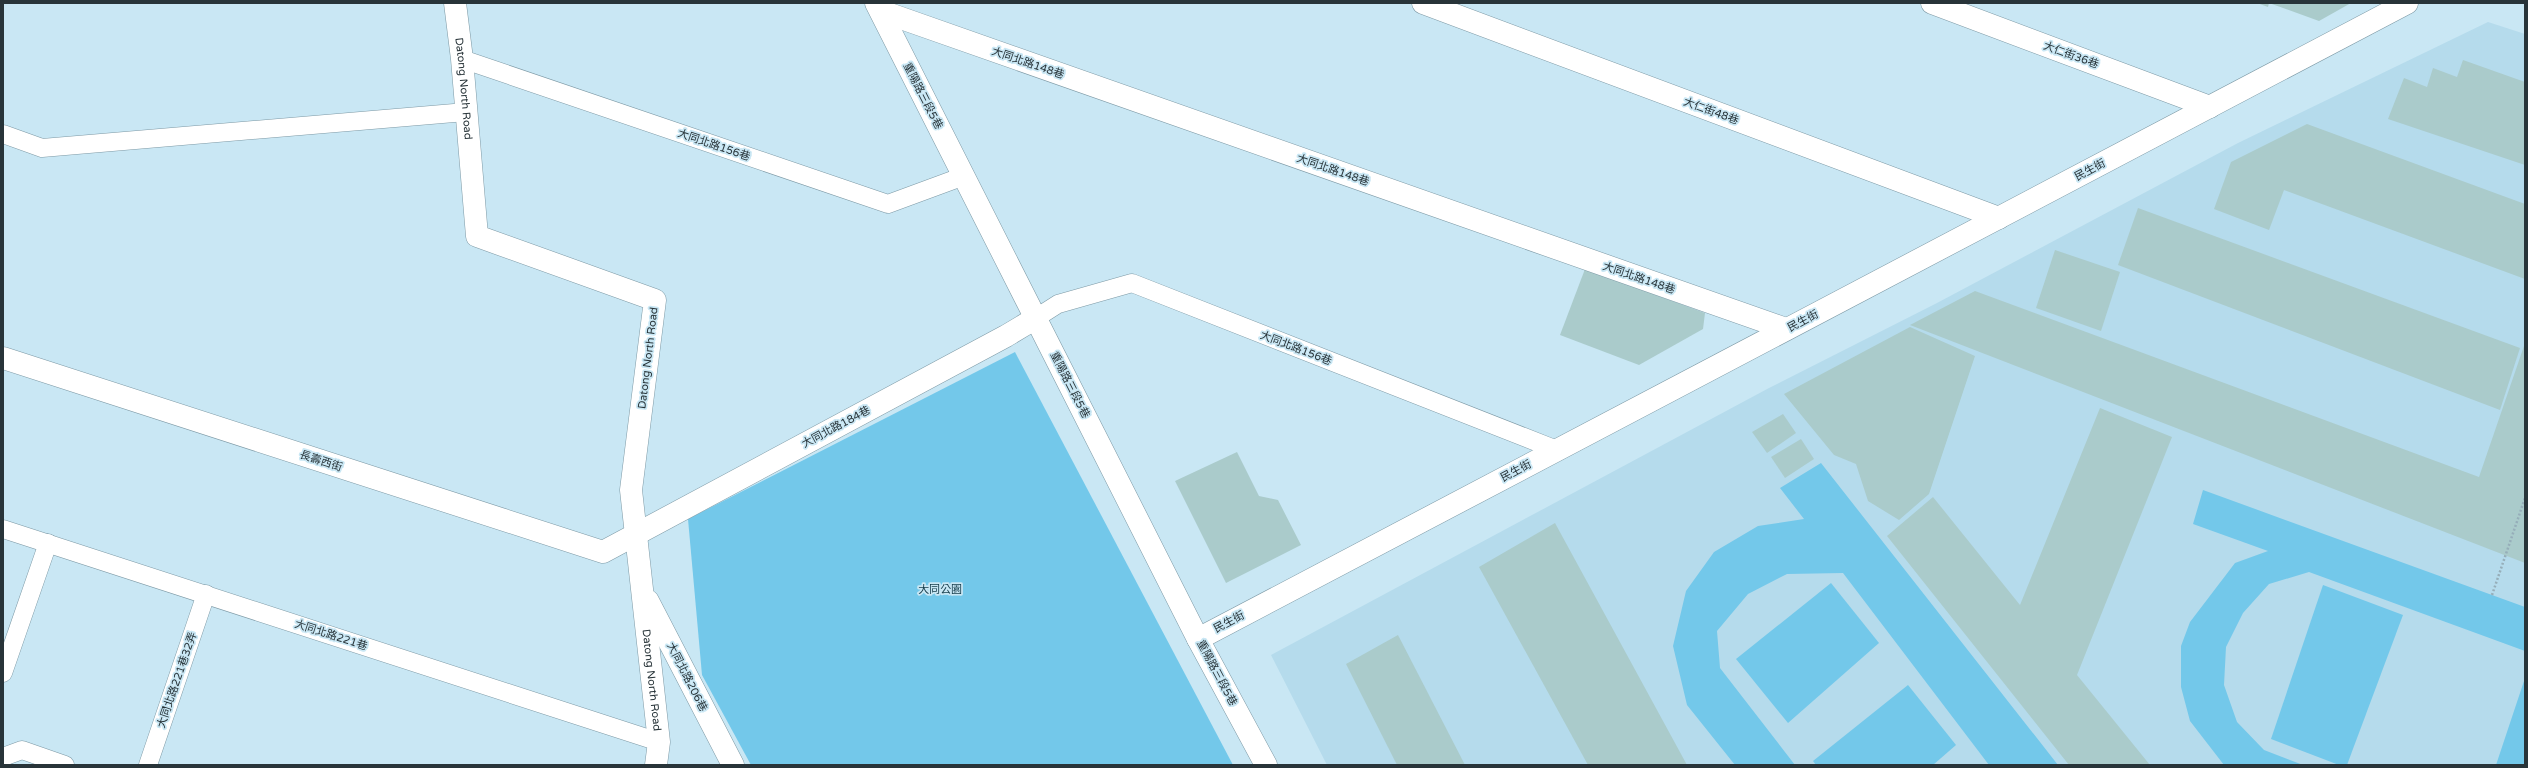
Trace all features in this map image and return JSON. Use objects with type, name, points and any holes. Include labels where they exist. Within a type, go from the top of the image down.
[{"type":"street","name":"Datong North Road","points":[[455,3],[462,59],[477,236],[655,300],[631,490],[659,742],[656,765]]},
{"type":"street","name":"大仁街48巷","points":[[1423,3],[1999,218]]},
{"type":"street","name":"大仁街36巷","points":[[1932,3],[2210,107]]},
{"type":"street","name":"民生街","points":[[1198,638],[2407,3]]},
{"type":"street","name":"重陽路三段5巷","points":[[878,7],[1198,638],[1266,765]]},
{"type":"street","name":"大同北路148巷","points":[[878,7],[1786,329]]},
{"type":"street","name":"大同北路184巷","points":[[635,534],[1000,340],[1036,318]]},
{"type":"street","name":"長壽西街","points":[[3,358],[603,552],[635,534]]},
{"type":"street","name":"大同北路206巷","points":[[642,589],[732,765]]},
{"type":"lane","name":"大同北路156巷","points":[[462,59],[888,204],[964,176]]},
{"type":"lane","points":[[3,134],[42,148],[466,112]]},
{"type":"lane","name":"大同北路156巷","points":[[1036,318],[1058,304],[1132,283],[1556,450]]},
{"type":"lane","name":"大同北路221巷","points":[[3,529],[659,742]]},
{"type":"lane","points":[[3,673],[48,543]]},
{"type":"lane","name":"大同北路221巷32弄","points":[[148,765],[206,594]]},
{"type":"lane","points":[[3,743],[65,765]]},
{"type":"lane","points":[[3,757],[22,750]]},
{"type":"path","points":[[2492,595],[2525,498]]},
{"type":"shaded area","points":[[2488,22],[2525,34],[2525,765],[1327,765],[1271,655],[1769,388],[1937,303],[2238,143]]},
{"type":"green space","name":"大同公園","points":[[1015,352],[1233,765],[751,765],[702,675],[688,519]]},
{"type":"green space","points":[[1821,463],[2058,765],[1989,765],[1843,573],[1787,574],[1748,594],[1717,631],[1720,668],[1795,765],[1735,765],[1687,705],[1673,646],[1686,591],[1714,552],[1758,526],[1804,519],[1780,488]]},
{"type":"green space","points":[[2203,490],[2525,607],[2525,651],[2309,572],[2269,584],[2243,613],[2226,647],[2224,685],[2237,722],[2264,750],[2303,765],[2224,765],[2190,721],[2181,687],[2181,646],[2190,622],[2235,563],[2268,551],[2193,524]]},
{"type":"green space","points":[[1831,583],[1879,643],[1788,723],[1736,659]]},
{"type":"green space","points":[[2323,585],[2403,615],[2347,765],[2339,765],[2271,739]]},
{"type":"green space","points":[[2525,678],[2525,765],[2496,765]]},
{"type":"green space","points":[[1908,685],[1956,745],[1933,765],[1816,765],[1813,761]]},
{"type":"building","points":[[2257,3],[2269,3],[2268,7]]},
{"type":"building","points":[[2269,3],[2351,3],[2319,21]]},
{"type":"building","points":[[2463,60],[2525,82],[2525,165],[2388,119],[2404,78],[2427,87],[2433,68],[2457,77]]},
{"type":"building","points":[[2307,124],[2525,204],[2525,279],[2284,190],[2269,230],[2214,209],[2231,162]]},
{"type":"building","points":[[2138,208],[2520,348],[2500,410],[2118,265]]},
{"type":"building","points":[[2055,250],[2120,272],[2101,331],[2036,308]]},
{"type":"building","points":[[1585,269],[1705,313],[1703,329],[1639,365],[1560,335]]},
{"type":"building","points":[[1975,291],[2479,477],[2525,343],[2525,563],[1910,325]]},
{"type":"building","points":[[1910,327],[1975,356],[1929,494],[1899,520],[1868,501],[1856,464],[1834,455],[1784,394]]},
{"type":"building","points":[[2100,408],[2172,437],[2077,675],[2150,765],[2069,765],[1887,536],[1933,497],[2020,605]]},
{"type":"building","points":[[1783,414],[1796,433],[1767,453],[1752,432]]},
{"type":"building","points":[[1801,439],[1814,459],[1785,478],[1771,457]]},
{"type":"building","points":[[1237,452],[1259,496],[1278,500],[1301,545],[1226,583],[1175,481]]},
{"type":"building","points":[[1555,523],[1687,765],[1588,765],[1479,567]]},
{"type":"building","points":[[1398,635],[1465,765],[1397,765],[1346,664]]}]
